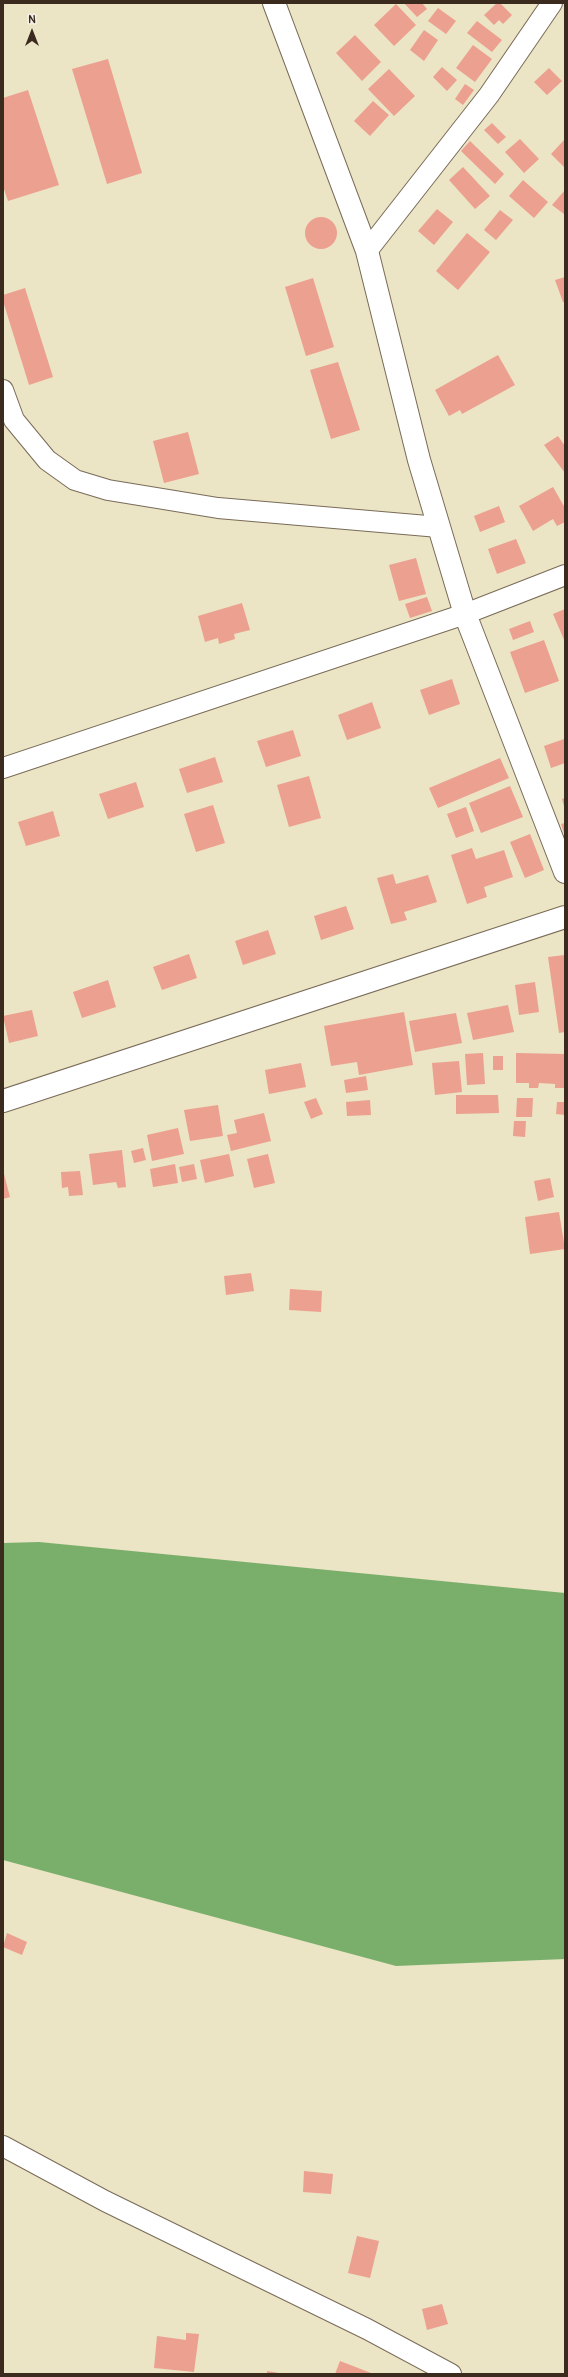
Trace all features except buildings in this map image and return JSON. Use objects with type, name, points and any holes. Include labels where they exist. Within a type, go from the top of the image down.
[{"type":"main road","points":[[274,3],[367,251],[419,460],[465,614],[565,872]]},
{"type":"main road","points":[[3,1101],[565,917]]},
{"type":"street","points":[[367,251],[489,95],[552,3]]},
{"type":"street","points":[[3,390],[14,420],[47,460],[75,480],[108,490],[218,508],[439,527]]},
{"type":"street","points":[[3,768],[465,614],[565,575]]},
{"type":"street","points":[[3,2146],[105,2201],[367,2329],[451,2374]]},
{"type":"green space","points":[[39,1542],[565,1593],[565,1959],[396,1966],[3,1860],[3,1543]]}]
